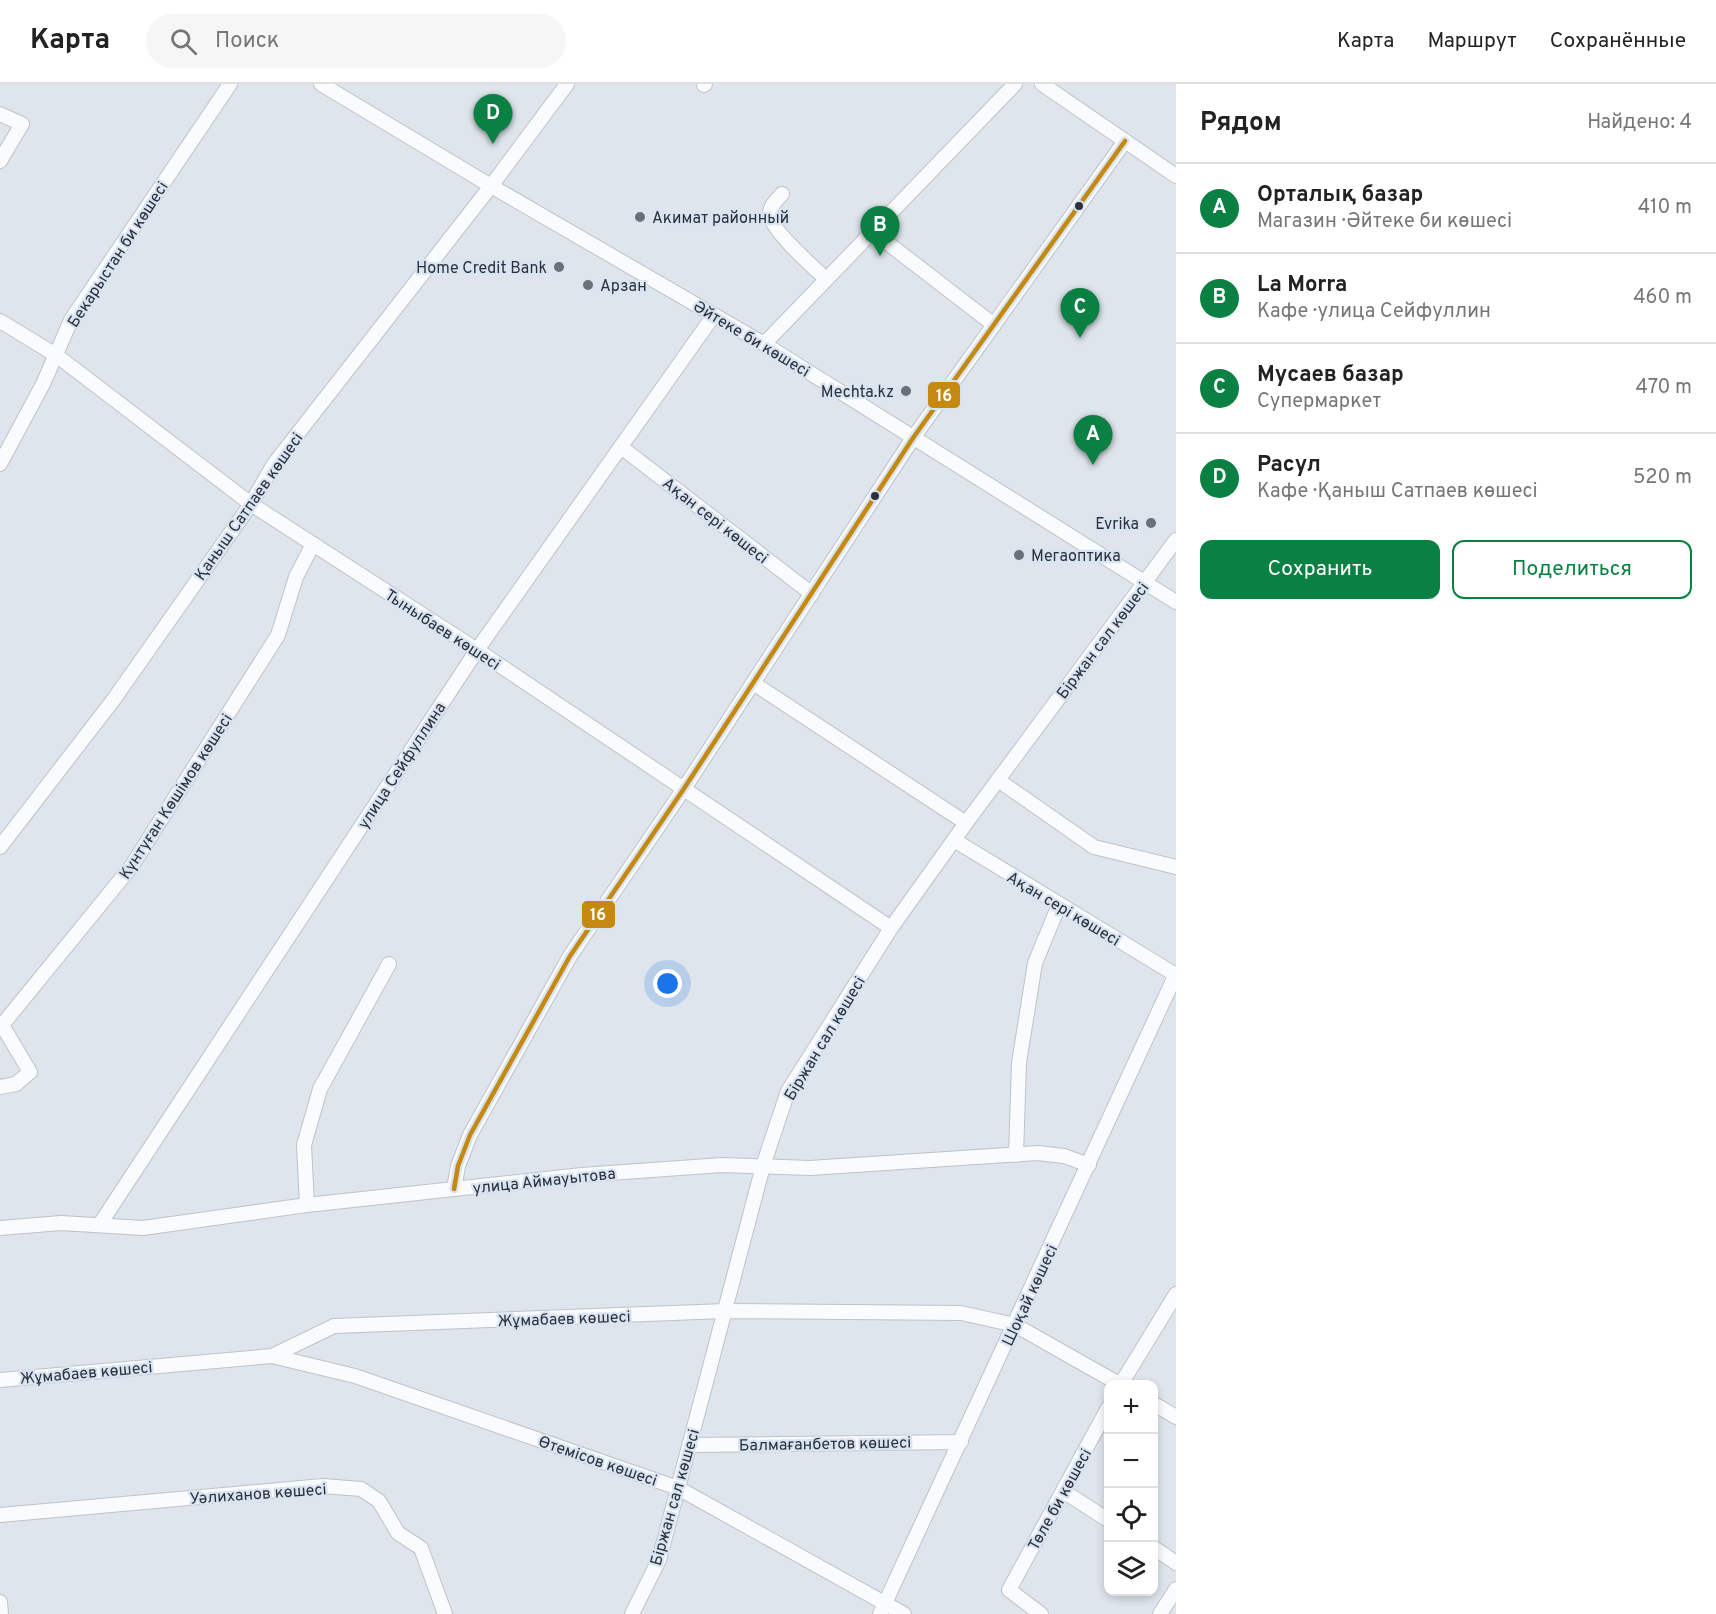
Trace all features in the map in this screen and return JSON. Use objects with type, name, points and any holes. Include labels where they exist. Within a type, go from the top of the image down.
[{"type":"street","name":"Бекарыстан би көшесі","points":[[0,464],[43,384],[71,320],[230,84]]},
{"type":"street","name":"Әйтеке би көшесі","points":[[321,84],[491,186],[764,344],[1176,602]]},
{"type":"street","name":"Қаныш Сатпаев көшесі","points":[[0,847],[114,699],[251,504],[274,464],[491,186],[567,84]]},
{"type":"street","points":[[764,344],[1015,84]]},
{"type":"street","points":[[1042,84],[1176,176]]},
{"type":"street","points":[[0,114],[22,124],[0,161]]},
{"type":"street","points":[[454,1189],[458,1166],[470,1135],[570,956],[753,684],[913,438],[1125,141]]},
{"type":"street","points":[[782,194],[773,204],[770,215],[774,228],[826,279]]},
{"type":"street","points":[[872,231],[994,325]]},
{"type":"street","name":"улица Сейфуллина","points":[[100,1224],[477,650],[714,315]]},
{"type":"street","name":"Тыныбаев көшесі","points":[[0,321],[56,355],[251,504],[477,650],[891,928]]},
{"type":"street","name":"Ақан сері көшесі","points":[[621,447],[812,594]]},
{"type":"street","name":"Біржан сал көшесі","points":[[632,1614],[658,1560],[763,1166],[788,1091],[891,928],[1176,540]]},
{"type":"street","name":"Күнтуған Көшімов көшесі","points":[[0,1087],[16,1084],[30,1072],[2,1025],[131,867],[278,635],[296,577],[313,544]]},
{"type":"street","points":[[753,684],[966,823]]},
{"type":"street","points":[[998,780],[1094,847],[1176,867]]},
{"type":"street","name":"Ақан сері көшесі","points":[[954,840],[1176,974]]},
{"type":"street","points":[[1016,1155],[1019,1063],[1035,963],[1059,905]]},
{"type":"street","points":[[307,1205],[304,1145],[320,1089],[389,964]]},
{"type":"street","name":"Шоқай көшесі","points":[[883,1609],[1176,974]]},
{"type":"street","name":"улица Аймауытова","points":[[0,1228],[61,1223],[143,1228],[307,1205],[454,1189],[593,1174],[722,1165],[810,1168],[1038,1153],[1064,1156],[1089,1165]]},
{"type":"street","points":[[1122,1380],[1176,1294]]},
{"type":"street","name":"Жұмабаев көшесі","points":[[0,1380],[272,1356],[334,1326],[725,1311],[961,1313],[1015,1325],[1113,1380]]},
{"type":"street","name":"Өтемісов көшесі","points":[[272,1356],[356,1376],[678,1488],[883,1609],[904,1614]]},
{"type":"street","points":[[1158,1406],[1176,1417]]},
{"type":"street","name":"Төле би көшесі","points":[[1041,1614],[1009,1590],[1104,1415]]},
{"type":"street","name":"Балмағанбетов көшесі","points":[[689,1445],[961,1442]]},
{"type":"street","name":"Уәлиханов көшесі","points":[[0,1515],[323,1486],[361,1489],[379,1501],[398,1533],[421,1548],[445,1614]]},
{"type":"street","points":[[1063,1491],[1104,1517]]},
{"type":"street","points":[[1158,1551],[1176,1563]]},
{"type":"street","points":[[1160,1614],[1176,1589]]},
{"type":"street","points":[[0,1602],[1,1614]]},
{"type":"transit line","name":"16","points":[[454,1189],[458,1166],[470,1135],[570,956],[683,790],[913,438],[1125,141]]},
{"type":"place","name":"Расул","points":[[493,144]]},
{"type":"place","name":"Акимат районный","points":[[640,217]]},
{"type":"place","name":"La Morra","points":[[880,256]]},
{"type":"place","name":"Home Credit Bank","points":[[559,267]]},
{"type":"place","name":"Арзан","points":[[588,285]]},
{"type":"place","name":"Мусаев базар","points":[[1080,338]]},
{"type":"place","name":"Mechta.kz","points":[[906,391]]},
{"type":"place","name":"Орталық базар","points":[[1093,465]]},
{"type":"place","name":"Evrika","points":[[1151,523]]},
{"type":"place","name":"Мегаоптика","points":[[1019,555]]}]
